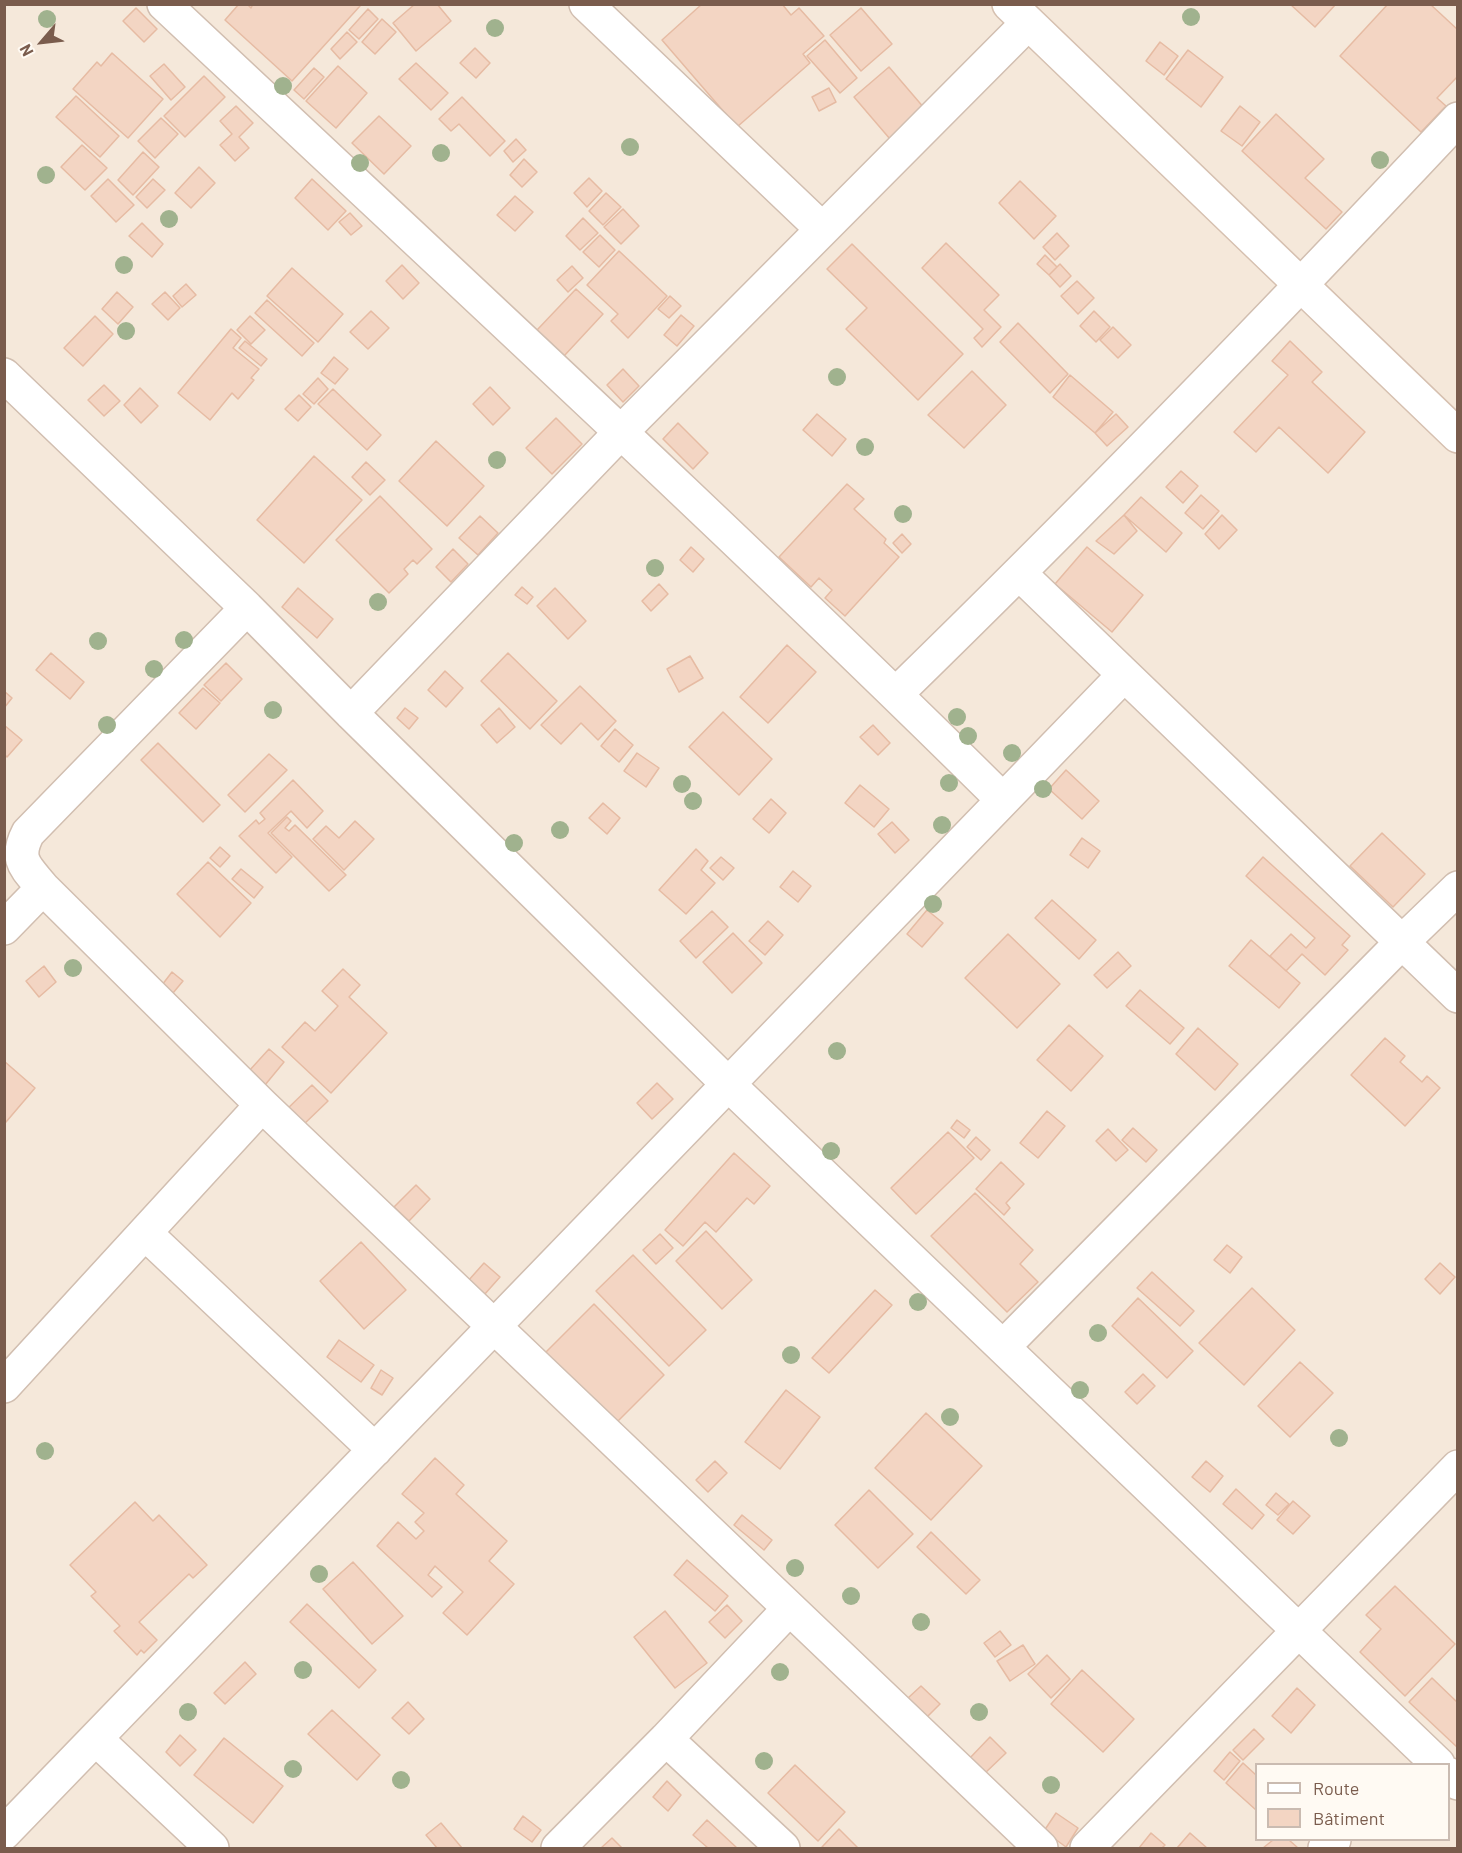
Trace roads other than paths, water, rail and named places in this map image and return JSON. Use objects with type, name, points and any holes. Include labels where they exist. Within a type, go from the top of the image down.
[{"type":"street","points":[[164,4],[621,432],[896,694],[1003,800]]},
{"type":"street","points":[[585,4],[822,229]]},
{"type":"street","points":[[351,713],[621,432],[822,229],[1018,14],[1458,436]]},
{"type":"street","points":[[896,694],[1019,573],[1302,286],[1458,119]]},
{"type":"street","points":[[4,375],[247,608],[728,1084],[1298,1630],[1423,1759]]},
{"type":"street","points":[[1019,573],[1458,996]]},
{"type":"street","points":[[247,608],[27,833],[21,847],[24,864],[43,888],[262,1105],[493,1328],[1041,1848]]},
{"type":"street","points":[[4,1833],[1124,675]]},
{"type":"street","points":[[4,928],[43,888]]},
{"type":"street","points":[[1003,1347],[1401,942],[1458,888]]},
{"type":"street","points":[[4,1386],[262,1105]]},
{"type":"street","points":[[146,1234],[375,1450]]},
{"type":"street","points":[[1087,1848],[1458,1467]]},
{"type":"street","points":[[558,1848],[666,1739],[789,1609]]},
{"type":"street","points":[[96,1739],[212,1848]]},
{"type":"street","points":[[666,1739],[783,1848]]}]
